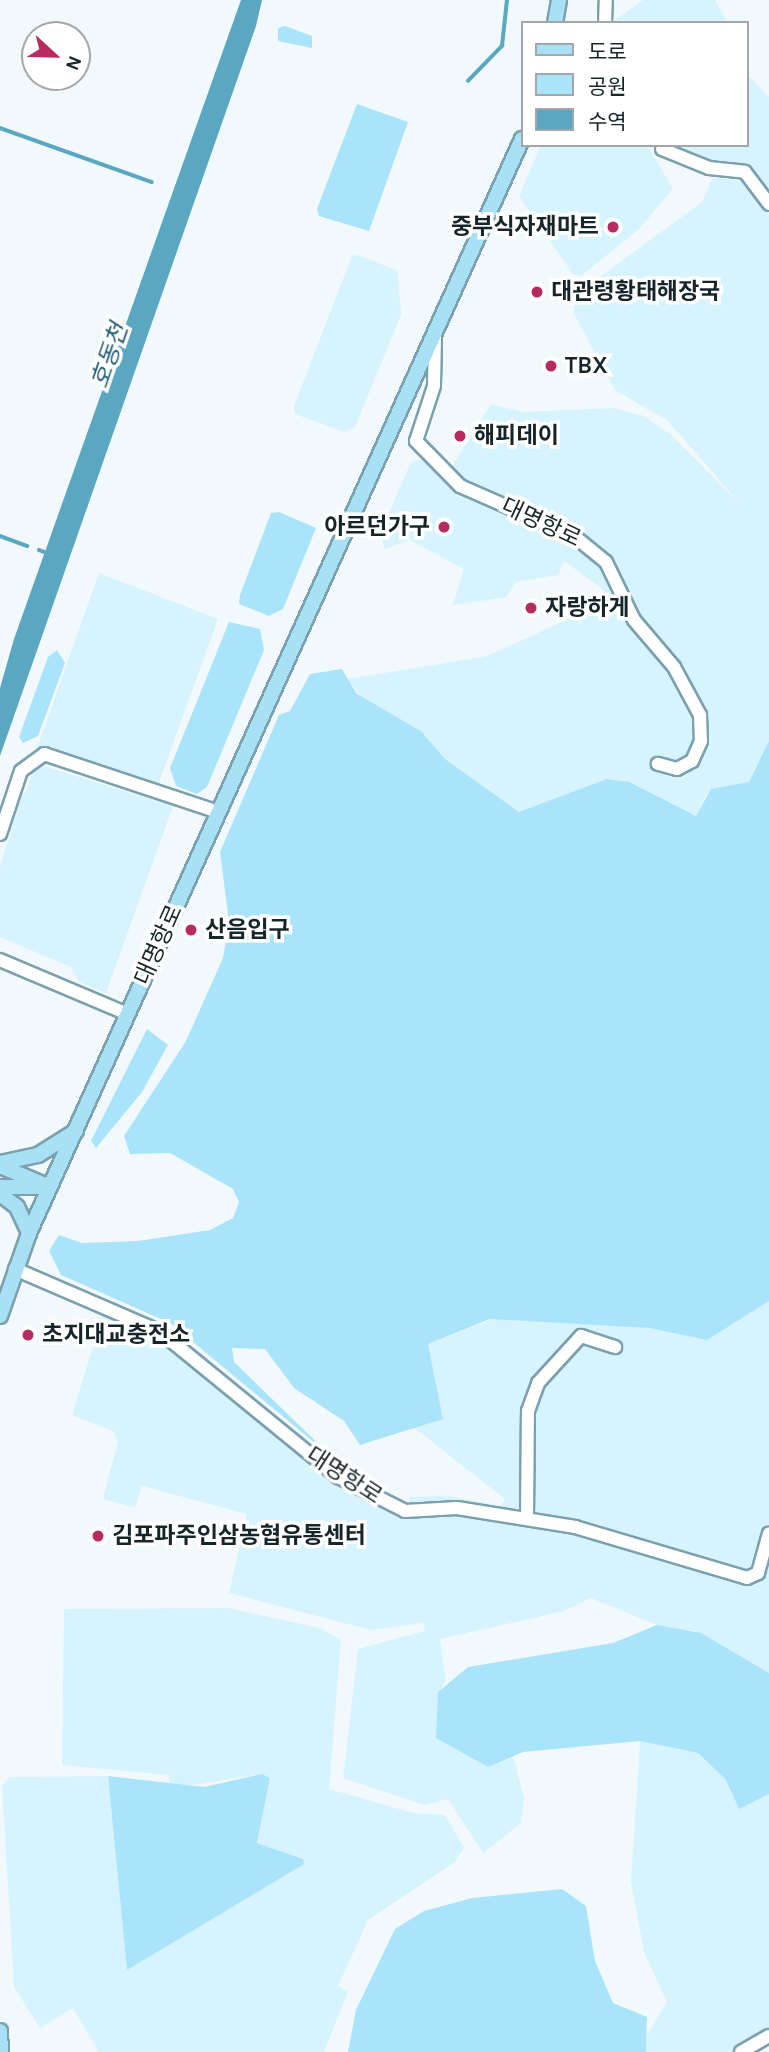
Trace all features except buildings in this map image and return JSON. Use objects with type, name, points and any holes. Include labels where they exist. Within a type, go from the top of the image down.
[{"type":"main road","points":[[555,21],[559,1]]},
{"type":"main road","name":"대명항로","points":[[0,1316],[29,1233],[520,144]]},
{"type":"main road","points":[[0,1165],[38,1155],[77,1130]]},
{"type":"main road","points":[[0,1165],[50,1187]]},
{"type":"main road","points":[[0,1187],[50,1187]]},
{"type":"main road","points":[[0,1194],[17,1207],[29,1233]]},
{"type":"main road","points":[[0,2031],[1,2052]]},
{"type":"street","points":[[605,21],[606,0]]},
{"type":"street","points":[[662,149],[709,168],[745,172],[769,204]]},
{"type":"street","name":"대명항로","points":[[435,337],[434,386],[416,441],[460,486],[574,536],[606,562],[634,620],[674,667],[700,715],[701,741],[692,761],[677,769],[658,764]]},
{"type":"street","points":[[0,834],[21,771],[44,754],[218,812]]},
{"type":"street","points":[[0,960],[128,1014]]},
{"type":"street","name":"대명항로","points":[[15,1269],[159,1331],[338,1477],[381,1502],[405,1511],[457,1508],[609,1535],[747,1578],[758,1573],[769,1532]]},
{"type":"street","points":[[527,1519],[528,1412],[538,1383],[581,1336],[615,1346]]},
{"type":"street","points":[[741,2052],[769,2036]]},
{"type":"shaded area","points":[[643,0],[715,0],[727,21],[614,21]]},
{"type":"shaded area","points":[[748,75],[769,97],[769,188],[745,164],[714,164],[673,147],[748,147]]},
{"type":"shaded area","points":[[540,147],[648,147],[673,189],[640,228],[581,276],[573,274],[519,196]]},
{"type":"shaded area","points":[[713,178],[747,181],[769,215],[769,741],[749,782],[706,795],[696,816],[608,779],[519,812],[445,759],[421,731],[362,698],[348,679],[487,656],[590,609],[605,591],[564,561],[558,575],[516,582],[506,597],[453,605],[464,569],[410,540],[384,549],[381,531],[411,462],[422,459],[443,481],[491,404],[523,412],[614,408],[643,416],[670,434],[740,504],[667,420],[615,390],[573,312],[578,293],[702,202]]},
{"type":"shaded area","points":[[358,255],[398,271],[401,315],[355,427],[345,432],[295,414],[294,406],[352,256]]},
{"type":"shaded area","points":[[99,573],[218,619],[158,785],[37,748]]},
{"type":"shaded area","points":[[44,766],[173,806],[106,993],[79,982],[71,967],[0,937],[0,867],[19,805],[34,771]]},
{"type":"shaded area","points":[[769,1301],[769,1673],[693,1630],[677,1633],[591,1598],[564,1611],[440,1639],[446,1680],[439,1692],[436,1738],[488,1767],[513,1756],[524,1798],[521,1823],[483,1853],[448,1799],[425,1805],[343,1778],[358,1649],[425,1631],[424,1623],[371,1630],[229,1593],[247,1514],[142,1486],[135,1508],[103,1499],[118,1441],[113,1431],[72,1415],[103,1313],[158,1337],[312,1464],[404,1518],[411,1519],[409,1497],[449,1496],[501,1506],[505,1499],[412,1426],[443,1419],[428,1344],[503,1315],[649,1328],[707,1340]]},
{"type":"shaded area","points":[[228,1608],[320,1628],[341,1640],[329,1789],[413,1813],[445,1815],[464,1848],[455,1862],[368,1920],[338,1986],[348,1991],[324,2052],[99,2052],[73,2008],[40,2028],[14,1987],[2,1786],[10,1777],[108,1776],[127,1970],[303,1859],[257,1843],[270,1778],[261,1774],[187,1786],[169,1783],[169,1775],[62,1765],[64,1609]]},
{"type":"shaded area","points":[[640,1741],[698,1753],[726,1780],[739,1808],[769,1794],[769,2031],[733,2052],[646,2052],[647,2035],[667,2002],[644,1952],[631,1882]]},
{"type":"green space","points":[[285,26],[312,36],[312,48],[278,41],[278,28]]},
{"type":"green space","points":[[357,104],[408,122],[369,231],[319,216],[317,209]]},
{"type":"green space","points":[[279,512],[316,528],[283,609],[269,616],[239,604],[271,513]]},
{"type":"green space","points":[[229,622],[260,629],[264,650],[207,787],[197,794],[176,786],[170,768]]},
{"type":"green space","points":[[57,650],[65,663],[38,736],[23,743],[19,737],[48,657]]},
{"type":"green space","points":[[342,669],[357,694],[421,731],[445,759],[519,812],[607,779],[629,782],[696,816],[711,789],[749,782],[769,741],[769,1301],[707,1340],[649,1328],[490,1319],[428,1344],[443,1419],[360,1445],[344,1421],[294,1388],[265,1349],[232,1348],[234,1362],[333,1458],[170,1323],[61,1275],[49,1251],[59,1235],[82,1243],[138,1241],[210,1230],[233,1218],[239,1202],[233,1189],[170,1153],[130,1154],[124,1136],[186,1041],[223,958],[229,922],[220,852],[279,715],[290,711],[310,674]]},
{"type":"green space","points":[[147,1029],[168,1045],[142,1092],[96,1148],[91,1141]]},
{"type":"green space","points":[[657,1625],[701,1633],[769,1673],[769,1794],[739,1809],[726,1780],[698,1753],[640,1741],[523,1752],[488,1767],[436,1738],[438,1692],[468,1667],[613,1643]]},
{"type":"green space","points":[[262,1774],[270,1778],[257,1843],[303,1859],[304,1864],[127,1970],[108,1776],[204,1787]]},
{"type":"green space","points":[[562,1889],[586,1906],[595,1961],[613,2003],[647,2017],[646,2052],[348,2052],[356,2010],[395,1929],[424,1911],[472,1898]]},
{"type":"water","points":[[241,0],[262,0],[256,26],[0,756],[0,688],[14,639]]},
{"type":"waterway","points":[[468,81],[502,46],[507,0]]},
{"type":"waterway","points":[[0,128],[152,182]]},
{"type":"waterway","points":[[0,536],[27,546]]},
{"type":"waterway","points":[[39,550],[50,554]]},
{"type":"place","name":"중부식자재마트","points":[[613,227]]},
{"type":"place","name":"대관령황태해장국","points":[[537,292]]},
{"type":"place","name":"TBX","points":[[551,366]]},
{"type":"place","name":"해피데이","points":[[460,436]]},
{"type":"place","name":"아르던가구","points":[[444,527]]},
{"type":"place","name":"자랑하게","points":[[531,608]]},
{"type":"place","name":"산음입구","points":[[191,930]]},
{"type":"place","name":"초지대교충전소","points":[[28,1335]]},
{"type":"place","name":"김포파주인삼농협유통센터","points":[[98,1536]]},
{"type":"water label","name":"호동천","points":[[110,356]]}]
